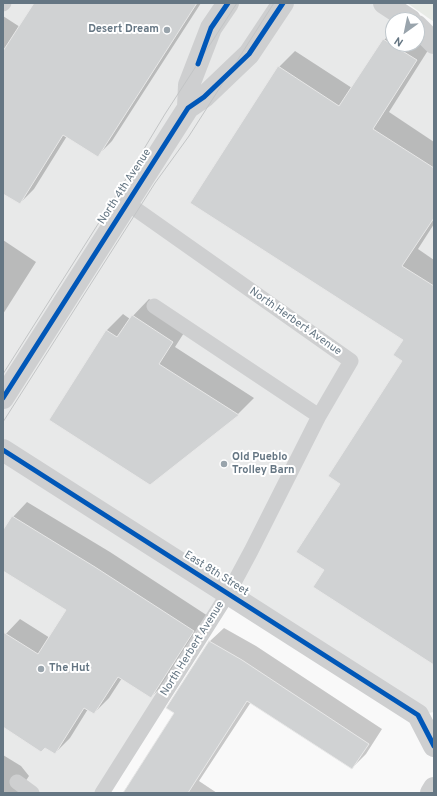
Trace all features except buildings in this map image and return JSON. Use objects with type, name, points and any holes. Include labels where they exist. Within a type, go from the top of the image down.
[{"type":"street","points":[[188,108],[189,85],[211,28],[228,3]]},
{"type":"street","name":"North 4th Avenue","points":[[3,398],[188,108],[208,93],[249,54],[283,3]]},
{"type":"street","points":[[384,3],[398,12]]},
{"type":"street","points":[[425,34],[433,42]]},
{"type":"street","name":"East 8th Street","points":[[3,450],[228,593],[426,714]]},
{"type":"street","points":[[426,714],[434,746]]},
{"type":"street","points":[[431,793],[434,788]]},
{"type":"lane","name":"North Herbert Avenue","points":[[102,793],[228,593],[251,551],[319,416],[351,361],[126,203]]},
{"type":"lane","points":[[154,306],[319,416]]},
{"type":"lane","points":[[17,782],[32,793]]},
{"type":"shaded area","points":[[3,3],[384,3],[389,12],[385,12],[385,52],[425,52],[425,34],[434,43],[434,712],[418,715],[228,594],[102,793],[3,793]]},
{"type":"shaded area","points":[[407,3],[434,3],[434,22],[425,16],[425,12],[420,12]]},
{"type":"tram line","points":[[3,374],[112,202],[165,114],[237,3]]},
{"type":"tram line","points":[[3,422],[155,183],[189,136],[274,3]]},
{"type":"cycle path","points":[[198,64],[211,28],[228,3]]},
{"type":"cycle path","points":[[3,398],[188,108],[204,97],[249,54],[283,3]]},
{"type":"cycle path","points":[[3,450],[418,715],[434,746]]},
{"type":"place","name":"Desert Dream","points":[[167,30]]},
{"type":"place","name":"Old Pueblo Trolley Barn","points":[[224,464]]},
{"type":"place","name":"The Hut","points":[[41,669]]}]
